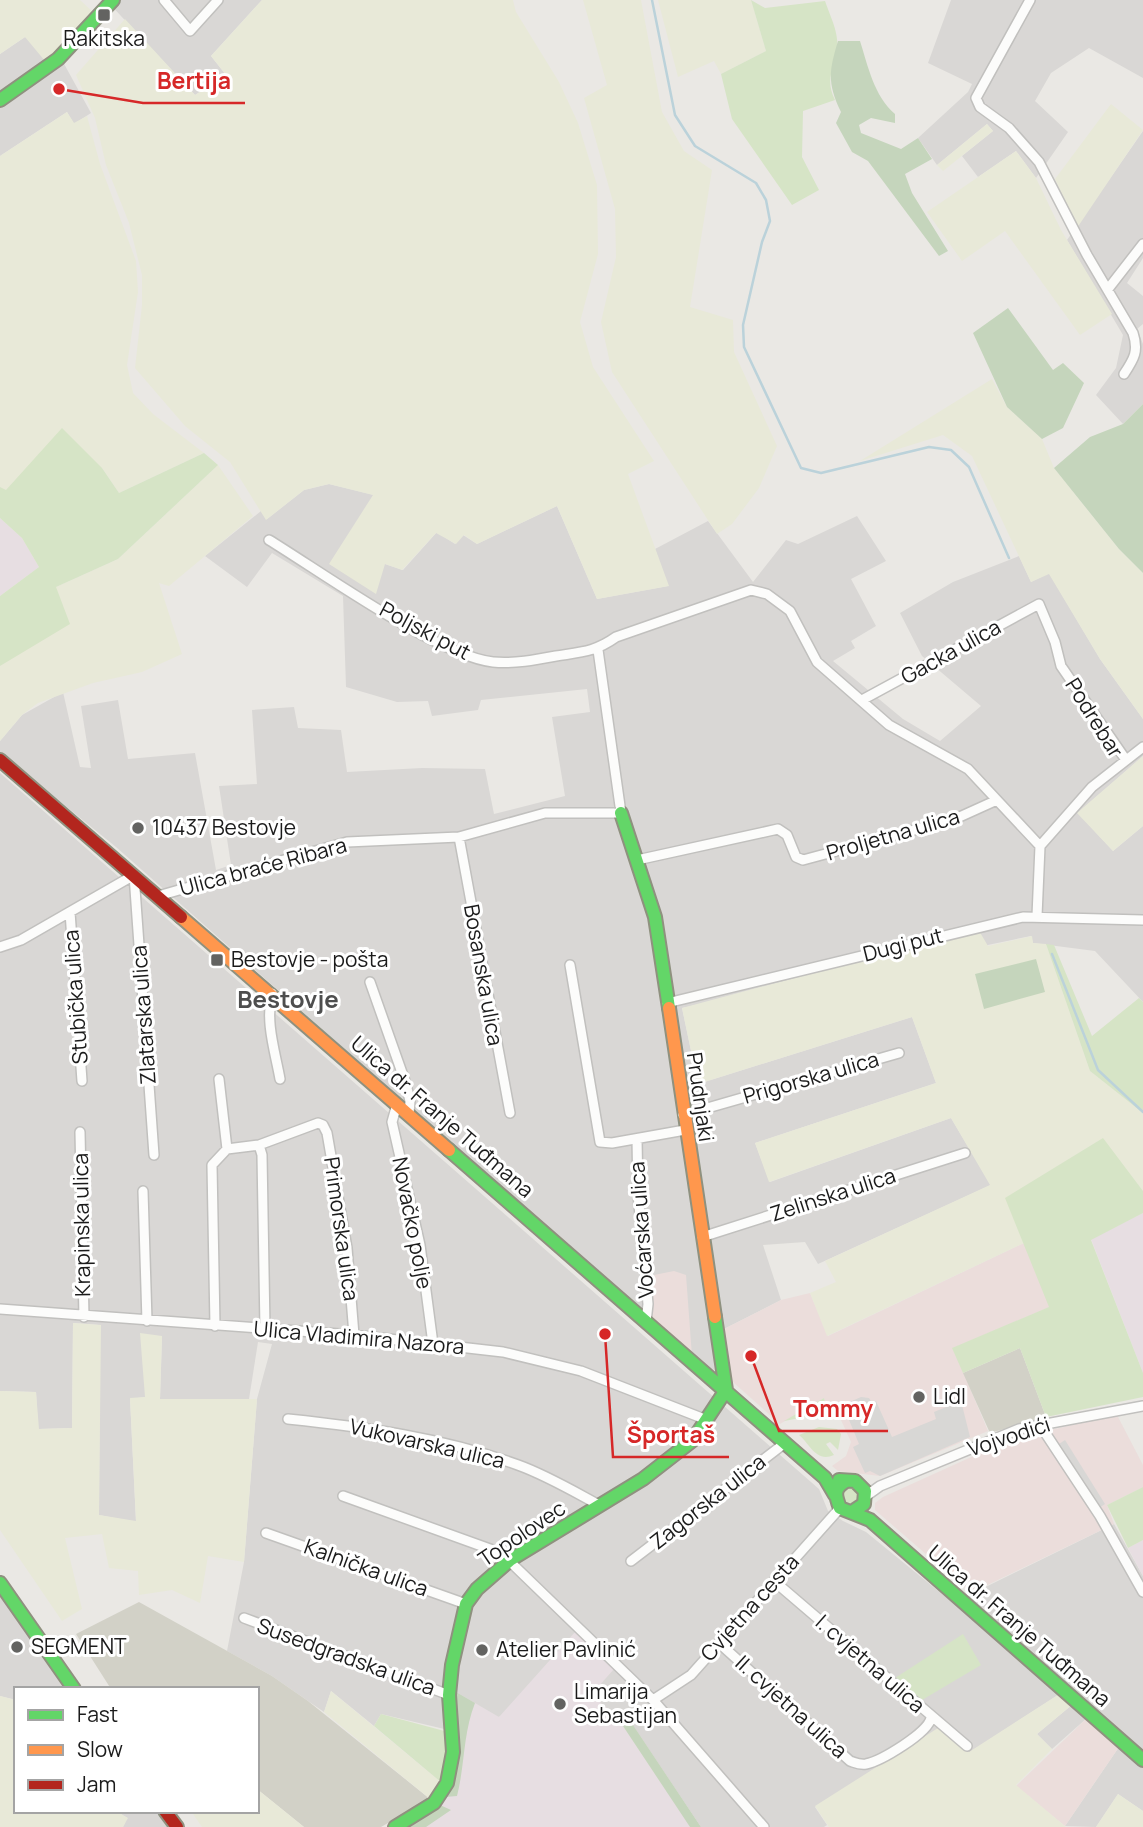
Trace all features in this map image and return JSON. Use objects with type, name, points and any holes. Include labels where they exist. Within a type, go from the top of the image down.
[{"type":"main road","points":[[0,100],[58,59],[113,0]]},
{"type":"main road","name":"Ulica dr. Franje Tuđmana","points":[[0,760],[272,993],[726,1390],[825,1478],[835,1495]]},
{"type":"main road","name":"Prudnjaki","points":[[621,813],[654,917],[726,1390]]},
{"type":"main road","name":"Topolovec","points":[[395,1827],[435,1803],[447,1783],[453,1752],[449,1695],[457,1638],[466,1604],[477,1588],[510,1560],[643,1479],[693,1440],[726,1390]]},
{"type":"main road","points":[[825,1478],[855,1481],[864,1496],[846,1510],[835,1495],[838,1486],[846,1481]]},
{"type":"main road","name":"Ulica dr. Franje Tuđmana","points":[[864,1496],[870,1520]]},
{"type":"main road","name":"Ulica dr. Franje Tuđmana","points":[[846,1510],[870,1520],[1143,1760]]},
{"type":"main road","points":[[0,1583],[73,1687]]},
{"type":"street","points":[[164,0],[190,31],[218,0]]},
{"type":"street","points":[[1030,0],[976,98],[980,107],[1009,128],[1039,162],[1087,255],[1108,289],[1137,345],[1136,356],[1124,374]]},
{"type":"street","points":[[1108,289],[1143,244]]},
{"type":"street","name":"Poljski put","points":[[269,540],[418,631],[468,656],[491,662],[520,662],[598,650]]},
{"type":"street","points":[[621,813],[598,650],[615,637],[757,590],[790,611],[817,662],[889,725],[968,769],[1040,846],[1037,916]]},
{"type":"street","name":"Gacka ulica","points":[[862,700],[1039,604]]},
{"type":"street","name":"Podrebar","points":[[1039,604],[1062,666],[1126,760],[1092,787],[1040,846]]},
{"type":"street","points":[[1126,760],[1143,747]]},
{"type":"street","name":"Proljetna ulica","points":[[637,860],[778,829],[787,835],[791,850],[803,860],[955,819],[997,800]]},
{"type":"street","name":"Ulica braće Ribara","points":[[158,896],[347,842],[459,836],[545,813],[621,813]]},
{"type":"street","name":"Bosanska ulica","points":[[459,836],[510,1113]]},
{"type":"street","points":[[0,947],[21,940],[134,875]]},
{"type":"street","name":"Zlatarska ulica","points":[[134,875],[154,1155]]},
{"type":"street","name":"Stubička ulica","points":[[70,912],[82,1081]]},
{"type":"street","name":"Dugi put","points":[[667,1003],[987,924],[1037,916],[1143,920]]},
{"type":"street","points":[[570,965],[598,1138],[604,1144],[685,1130]]},
{"type":"street","points":[[370,982],[406,1084],[410,1101],[409,1114]]},
{"type":"street","points":[[272,993],[268,1008],[280,1079]]},
{"type":"street","name":"Prigorska ulica","points":[[683,1115],[899,1054]]},
{"type":"street","points":[[219,1079],[227,1149]]},
{"type":"street","name":"Novačko polje","points":[[397,1104],[392,1122],[420,1245],[433,1343]]},
{"type":"street","name":"Primorska ulica","points":[[259,1145],[318,1123],[323,1125],[348,1248],[354,1335]]},
{"type":"street","name":"Krapinska ulica","points":[[80,1132],[84,1317]]},
{"type":"street","name":"Voćarska ulica","points":[[637,1139],[638,1194],[648,1304],[646,1322]]},
{"type":"street","points":[[215,1326],[212,1165],[227,1149],[259,1145],[262,1155],[265,1329]]},
{"type":"street","name":"Zelinska ulica","points":[[702,1237],[965,1153]]},
{"type":"street","points":[[143,1191],[147,1321]]},
{"type":"street","name":"Ulica Vladimira Nazora","points":[[0,1309],[354,1335],[433,1343],[551,1361],[708,1420]]},
{"type":"street","name":"Vojvodići","points":[[864,1496],[880,1486],[999,1437],[1040,1424],[1143,1406]]},
{"type":"street","name":"Vukovarska ulica","points":[[288,1419],[354,1426],[471,1450],[519,1465],[600,1505]]},
{"type":"street","points":[[1040,1424],[1100,1517],[1143,1592]]},
{"type":"street","name":"Zagorska ulica","points":[[631,1561],[785,1443]]},
{"type":"street","points":[[343,1496],[501,1553],[510,1560],[653,1700],[764,1827]]},
{"type":"street","name":"Cvjetna cesta","points":[[653,1700],[691,1675],[774,1581],[846,1510]]},
{"type":"street","name":"Kalnička ulica","points":[[266,1533],[466,1604]]},
{"type":"street","name":"I. cvjetna ulica","points":[[774,1581],[931,1718],[967,1746]]},
{"type":"street","name":"Susedgradska ulica","points":[[244,1619],[449,1695]]},
{"type":"street","name":"II. cvjetna ulica","points":[[719,1643],[850,1761],[859,1765],[868,1764],[908,1741],[930,1725],[931,1718]]},
{"type":"shaded area","points":[[106,0],[262,0],[211,56],[226,75],[195,95]]},
{"type":"shaded area","points":[[951,0],[1143,0],[1143,78],[1089,48],[1051,73],[1035,101],[1068,132],[1036,178],[1016,151],[978,177],[962,156],[993,131],[987,124],[937,165],[918,138],[968,92],[972,84],[928,63]]},
{"type":"shaded area","points":[[25,37],[57,51],[91,113],[74,124],[67,112],[0,156],[0,54]]},
{"type":"shaded area","points":[[1143,131],[1143,258],[1127,283],[1143,296],[1143,324],[1137,329],[1143,344],[1143,404],[1123,424],[1096,395],[1116,368],[1123,335],[1067,240]]},
{"type":"shaded area","points":[[329,484],[374,495],[385,564],[403,570],[437,532],[455,544],[463,535],[477,544],[557,506],[597,599],[668,586],[655,549],[708,521],[753,582],[786,540],[798,544],[857,516],[886,561],[851,579],[876,626],[851,641],[855,648],[833,661],[903,719],[940,741],[981,706],[922,656],[900,613],[953,582],[1019,556],[1031,582],[1049,573],[1100,659],[1143,719],[1143,756],[1078,813],[1113,851],[1143,826],[1143,1002],[1095,951],[1033,943],[1031,936],[682,1008],[698,1084],[912,1017],[936,1083],[755,1143],[770,1182],[951,1118],[991,1185],[818,1264],[805,1242],[763,1245],[781,1300],[720,1331],[733,1382],[692,1356],[116,847],[0,753],[0,741],[22,715],[63,692],[80,767],[91,768],[81,706],[118,700],[128,759],[195,753],[216,870],[231,865],[219,786],[257,784],[252,710],[294,707],[298,728],[341,730],[347,772],[422,768],[485,769],[494,814],[565,796],[552,717],[590,712],[587,689],[481,700],[478,710],[432,716],[428,701],[397,702],[346,687],[343,596],[272,553],[247,587],[205,556],[261,511],[267,519],[304,490]]},
{"type":"shaded area","points":[[0,518],[22,538],[39,567],[0,596]]},
{"type":"shaded area","points":[[0,773],[819,1489],[828,1511],[866,1532],[953,1603],[1114,1524],[1143,1576],[1143,1811],[1118,1794],[1096,1827],[1065,1826],[1119,1747],[1087,1718],[1052,1749],[1037,1734],[1073,1704],[1061,1693],[969,1753],[815,1807],[827,1825],[824,1827],[701,1827],[624,1713],[618,1717],[590,1695],[498,1717],[457,1732],[381,1714],[374,1726],[331,1691],[324,1712],[272,1676],[227,1651],[244,1562],[257,1399],[272,1344],[258,1342],[249,1399],[160,1399],[162,1336],[145,1397],[130,1399],[136,1522],[99,1515],[100,1325],[73,1323],[72,1428],[38,1429],[36,1392],[0,1391]]},
{"type":"shaded area","points":[[1143,1213],[1143,1373],[1091,1239]]},
{"type":"shaded area","points":[[1024,1243],[1050,1307],[953,1348],[988,1431],[880,1476],[838,1471],[832,1466],[846,1456],[851,1442],[841,1420],[828,1413],[824,1398],[780,1424],[733,1382],[720,1331],[781,1300],[810,1293],[828,1336]]},
{"type":"shaded area","points":[[674,1271],[686,1275],[692,1356],[652,1320],[649,1276]]},
{"type":"shaded area","points":[[1020,1348],[1046,1417],[990,1433],[963,1373]]},
{"type":"shaded area","points":[[861,1397],[869,1398],[872,1403],[876,1401],[892,1437],[936,1419],[934,1412],[961,1401],[970,1437],[880,1476],[870,1471],[865,1473],[853,1447],[859,1444],[847,1415],[840,1417],[836,1408]]},
{"type":"shaded area","points":[[1117,1415],[1143,1465],[1143,1487],[1107,1505],[1114,1524],[971,1593],[875,1510],[875,1503],[883,1497],[1011,1439]]},
{"type":"shaded area","points":[[1065,1440],[1105,1504],[1099,1508],[1059,1444]]},
{"type":"shaded area","points":[[1143,1540],[1143,1576],[1128,1548]]},
{"type":"shaded area","points":[[0,1593],[66,1687],[14,1687],[14,1700],[0,1696]]},
{"type":"shaded area","points":[[139,1602],[272,1676],[308,1701],[430,1799],[381,1827],[304,1827],[259,1791],[259,1687],[110,1687],[76,1634]]},
{"type":"shaded area","name":"Limarija Sebastijan","points":[[575,1632],[614,1669],[591,1695],[618,1717],[625,1713],[701,1827],[405,1827],[440,1805],[452,1785],[457,1751],[456,1692],[499,1717]]},
{"type":"shaded area","points":[[1087,1718],[1119,1747],[1065,1826],[1016,1786]]},
{"type":"shaded area","points":[[119,1813],[160,1813],[170,1827],[123,1827],[127,1818]]},
{"type":"green space","points":[[0,0],[80,0],[94,13],[45,61],[25,37],[0,54]]},
{"type":"green space","points":[[262,0],[513,0],[516,12],[559,82],[578,123],[597,185],[598,254],[580,322],[593,367],[654,461],[628,474],[669,586],[597,599],[557,506],[477,544],[464,535],[456,544],[436,533],[402,570],[385,564],[376,594],[329,564],[373,495],[329,484],[304,490],[266,520],[230,462],[185,426],[135,368],[142,305],[142,275],[129,223],[106,165],[95,118],[76,75],[125,19],[195,95],[226,75],[211,56]]},
{"type":"green space","points":[[583,0],[641,0],[662,112],[684,151],[712,170],[690,307],[733,320],[734,352],[777,446],[759,488],[732,524],[717,534],[612,372],[601,322],[616,257],[615,209],[584,98],[607,85]]},
{"type":"green space","points":[[658,0],[751,0],[766,51],[721,74],[714,61],[678,77]]},
{"type":"green space","points":[[751,0],[765,8],[825,1],[836,34],[837,47],[830,83],[835,100],[803,111],[802,157],[819,190],[792,205],[732,119],[721,74],[766,51]]},
{"type":"green space","points":[[838,41],[860,41],[877,90],[895,114],[895,123],[871,118],[859,125],[861,133],[901,149],[918,138],[932,159],[905,174],[912,193],[948,251],[939,256],[868,161],[852,152],[836,123],[841,112],[833,93],[831,77]]},
{"type":"green space","points":[[1111,104],[1143,130],[1077,228],[1055,179]]},
{"type":"green space","points":[[67,112],[74,123],[87,116],[100,164],[136,261],[138,292],[127,365],[133,393],[153,414],[204,453],[119,493],[102,468],[5,491],[0,487],[0,156]]},
{"type":"green space","points":[[987,124],[993,131],[943,171],[937,165]]},
{"type":"green space","points":[[1016,151],[1036,178],[1061,230],[1112,314],[1080,335],[1005,231],[962,261],[927,212]]},
{"type":"green space","points":[[1008,308],[1053,370],[1063,363],[1084,383],[1063,428],[1042,439],[1007,407],[973,333]]},
{"type":"green space","points":[[992,379],[1007,407],[1042,439],[1054,468],[1119,549],[1143,573],[1143,719],[1100,659],[1049,574],[1031,582],[972,456],[943,435],[860,461]]},
{"type":"green space","points":[[1143,404],[1143,573],[1119,549],[1054,468],[1090,437],[1123,424]]},
{"type":"green space","points":[[62,428],[102,468],[119,493],[204,453],[218,465],[118,559],[56,587],[70,624],[0,666],[0,596],[39,567],[22,538],[0,518],[0,487],[6,490]]},
{"type":"green space","points":[[218,465],[253,516],[169,586],[159,583],[182,654],[142,672],[93,683],[38,703],[22,715],[0,741],[0,666],[19,653],[56,587],[118,559]]},
{"type":"green space","points":[[1143,756],[1143,826],[1113,851],[1077,813]]},
{"type":"green space","points":[[978,929],[988,946],[1032,936],[1033,943],[1046,944],[1090,1071],[1143,1113],[1143,1191],[1102,1139],[1006,1198],[1024,1243],[827,1336],[810,1293],[836,1282],[825,1261],[990,1185],[951,1118],[769,1182],[755,1143],[936,1083],[912,1017],[698,1084],[682,1008]]},
{"type":"green space","points":[[1046,944],[1054,945],[1092,1036],[1139,998],[1143,1002],[1143,1113],[1090,1071]]},
{"type":"green space","points":[[1036,959],[1045,992],[984,1009],[975,974]]},
{"type":"green space","points":[[1103,1138],[1143,1191],[1143,1213],[1091,1240],[1143,1373],[1143,1397],[1046,1417],[1020,1348],[963,1373],[952,1348],[1049,1307],[1005,1198]]},
{"type":"green space","points":[[73,1323],[101,1325],[99,1515],[136,1521],[130,1398],[145,1397],[140,1333],[162,1336],[160,1399],[257,1399],[244,1562],[208,1556],[200,1603],[172,1590],[139,1595],[138,1571],[109,1568],[102,1534],[65,1538],[82,1609],[62,1621],[0,1530],[0,1391],[36,1392],[39,1429],[72,1428]]},
{"type":"green space","points":[[824,1398],[828,1413],[784,1421]]},
{"type":"green space","points":[[819,1427],[837,1429],[841,1434],[838,1450],[830,1442],[826,1444],[834,1455],[818,1455],[799,1435]]},
{"type":"green space","points":[[850,1487],[856,1490],[859,1496],[856,1502],[850,1505],[844,1502],[841,1496],[844,1490]]},
{"type":"green space","points":[[1143,1487],[1143,1540],[1128,1548],[1107,1505]]},
{"type":"green space","points":[[963,1634],[981,1665],[922,1700],[895,1678]]},
{"type":"green space","points":[[331,1691],[442,1783],[430,1799],[324,1712]]},
{"type":"green space","points":[[456,1692],[475,1703],[468,1726],[457,1796],[445,1797],[456,1771]]},
{"type":"green space","points":[[1061,1693],[1073,1704],[1037,1734],[1052,1749],[1016,1785],[1066,1827],[829,1827],[815,1806],[938,1728],[969,1752]]},
{"type":"green space","points":[[0,1696],[14,1700],[14,1813],[119,1813],[128,1818],[123,1827],[0,1827]]},
{"type":"green space","points":[[381,1714],[448,1732],[449,1753],[442,1783],[374,1726]]},
{"type":"green space","points":[[631,1722],[701,1827],[690,1827],[623,1726]]},
{"type":"green space","points":[[259,1791],[304,1827],[202,1827],[192,1813],[259,1813]]},
{"type":"green space","points":[[1118,1794],[1143,1811],[1143,1827],[1096,1827]]},
{"type":"green space","points":[[440,1805],[451,1810],[426,1827],[405,1827]]},
{"type":"waterway","points":[[652,0],[675,115],[695,146],[756,183],[766,200],[770,221],[762,242],[743,325],[744,347],[801,468],[821,473],[929,447],[951,450],[969,467],[1009,558]]},
{"type":"waterway","points":[[1052,954],[1098,1070],[1143,1112]]},
{"type":"traffic: fast","points":[[0,100],[58,59],[113,0]]},
{"type":"traffic: fast","points":[[621,813],[655,917],[669,1008]]},
{"type":"traffic: fast","points":[[449,1150],[825,1478],[835,1495]]},
{"type":"traffic: fast","points":[[395,1827],[434,1803],[447,1783],[453,1752],[449,1695],[452,1665],[466,1604],[477,1589],[510,1560],[643,1479],[693,1440],[726,1390],[715,1317]]},
{"type":"traffic: fast","points":[[839,1480],[855,1481],[865,1491],[864,1504],[852,1512]]},
{"type":"traffic: fast","points":[[846,1481],[836,1493],[840,1508],[870,1520],[1143,1760]]},
{"type":"traffic: fast","points":[[0,1583],[73,1687]]},
{"type":"traffic: slow","points":[[181,917],[449,1150]]},
{"type":"traffic: slow","points":[[669,1008],[715,1317]]},
{"type":"traffic: jam","points":[[0,760],[181,917]]},
{"type":"traffic: jam","points":[[166,1813],[177,1827]]},
{"type":"place","name":"Rakitska","points":[[104,15]]},
{"type":"place","name":"Bertija","points":[[59,89]]},
{"type":"place","name":"10437 Bestovje","points":[[138,828]]},
{"type":"place","name":"Bestovje - pošta","points":[[217,960]]},
{"type":"place","name":"Športaš","points":[[605,1334]]},
{"type":"place","name":"Tommy","points":[[751,1356]]},
{"type":"place","name":"Lidl","points":[[919,1397]]},
{"type":"place","name":"SEGMENT","points":[[17,1647]]},
{"type":"place","name":"Atelier Pavlinić","points":[[482,1650]]},
{"type":"place","name":"Limarija Sebastijan","points":[[560,1704]]},
{"type":"district","name":"Bestovje","points":[[288,1000]]}]
